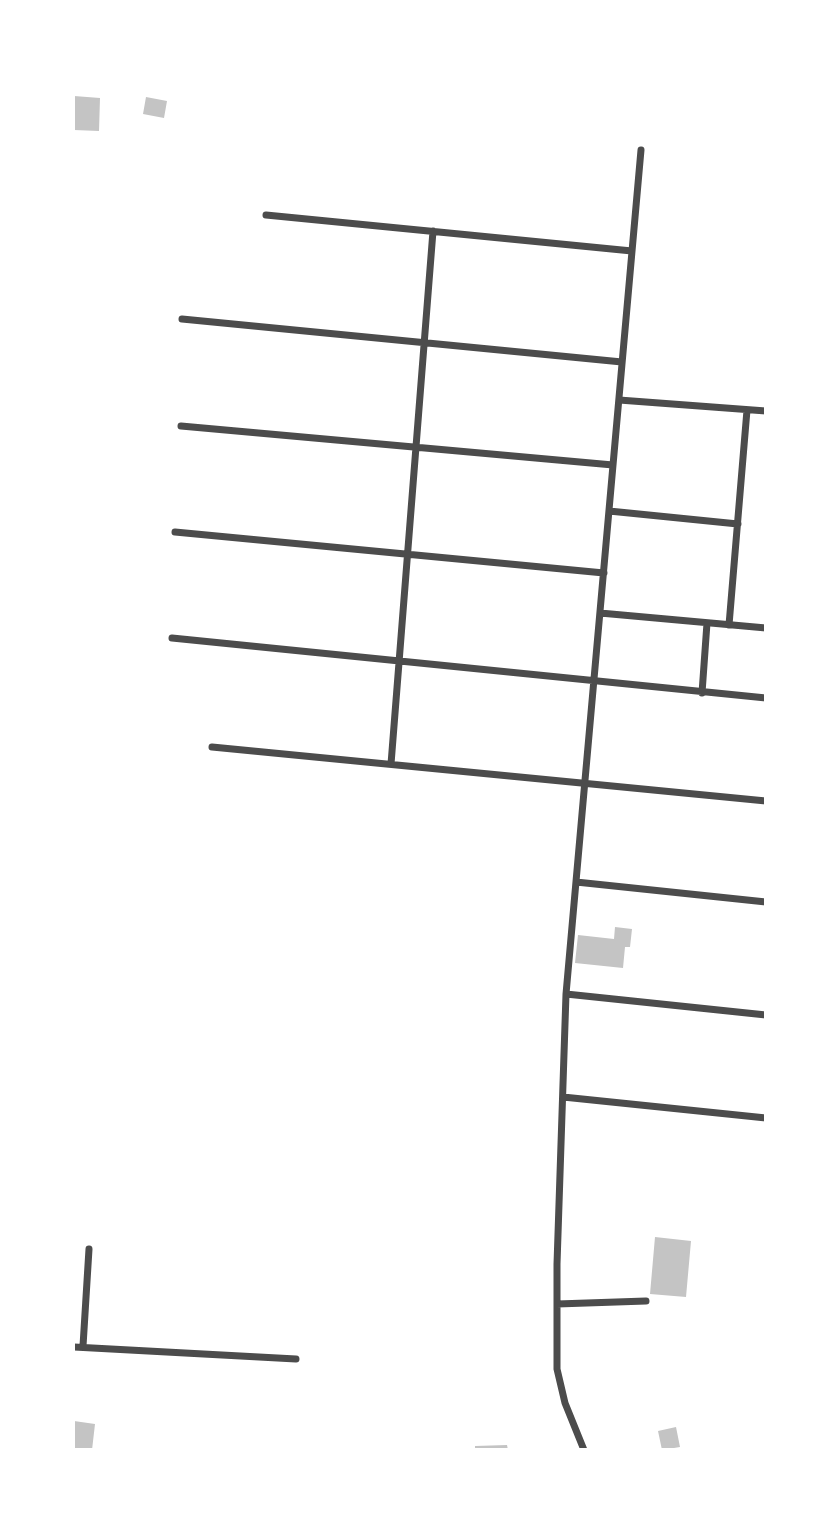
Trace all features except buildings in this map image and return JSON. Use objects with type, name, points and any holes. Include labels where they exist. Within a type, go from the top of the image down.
[{"type":"street","points":[[584,1450],[565,1403],[557,1369],[566,994],[596,683],[641,150]]},
{"type":"street","points":[[266,215],[632,251]]},
{"type":"street","points":[[391,764],[433,232]]},
{"type":"street","points":[[182,318],[622,362]]},
{"type":"street","points":[[619,400],[765,411]]},
{"type":"street","points":[[729,625],[747,410]]},
{"type":"street","points":[[181,426],[613,465]]},
{"type":"street","points":[[609,511],[738,524]]},
{"type":"street","points":[[175,532],[604,573]]},
{"type":"street","points":[[600,613],[765,628]]},
{"type":"street","points":[[702,693],[707,622]]},
{"type":"street","points":[[172,638],[765,698]]},
{"type":"street","points":[[212,747],[765,801]]},
{"type":"street","points":[[576,882],[765,902]]},
{"type":"street","points":[[566,994],[765,1015]]},
{"type":"street","points":[[563,1097],[765,1118]]},
{"type":"street","points":[[83,1346],[89,1250]]},
{"type":"street","points":[[557,1304],[646,1301]]},
{"type":"street","points":[[74,1347],[296,1359]]}]
